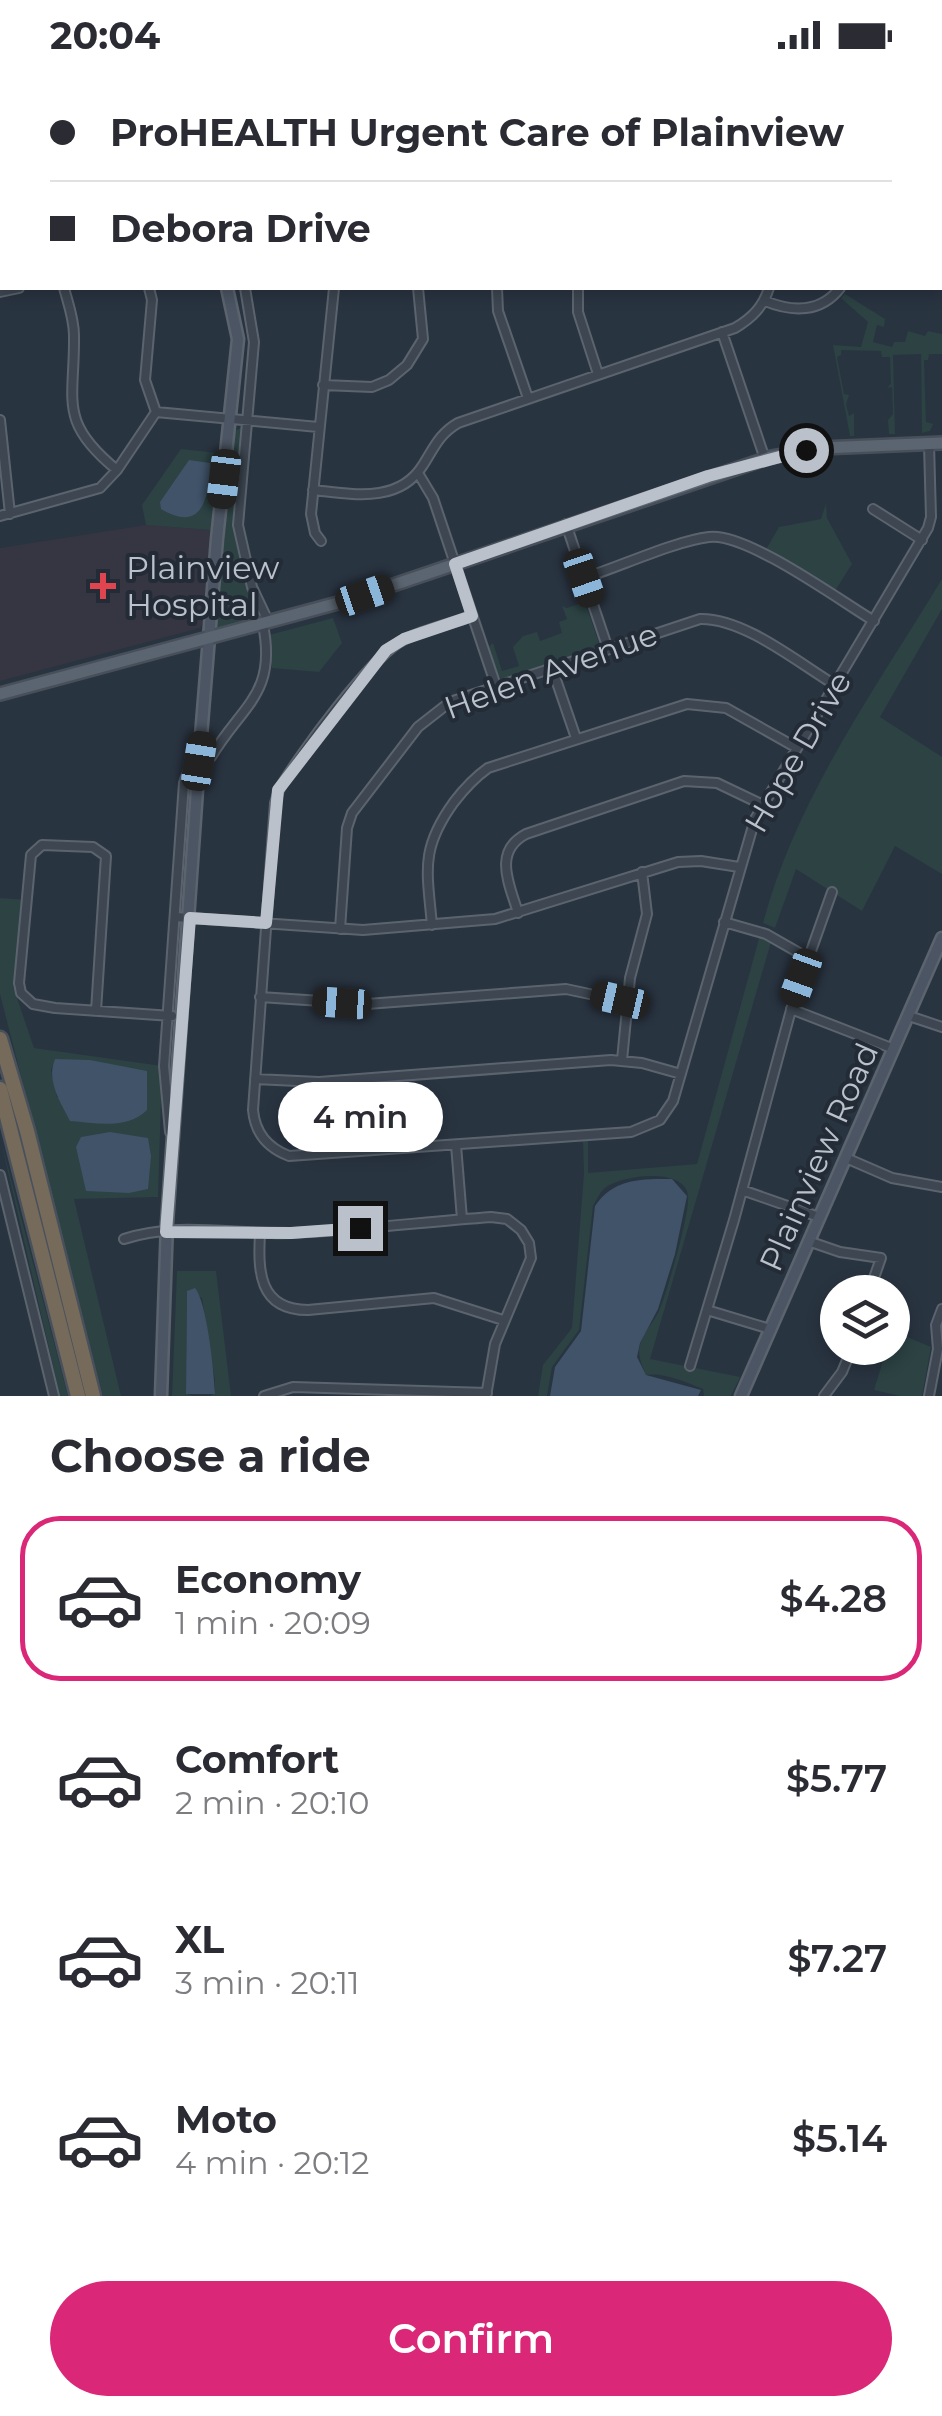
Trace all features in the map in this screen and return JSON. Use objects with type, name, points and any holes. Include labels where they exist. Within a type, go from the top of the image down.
[{"type":"highway","points":[[0,1039],[31,1146],[93,1396]]},
{"type":"highway","points":[[0,1089],[78,1396]]},
{"type":"main road","points":[[0,694],[266,624],[764,458],[821,448],[935,444]]},
{"type":"street","points":[[64,290],[74,334],[72,410],[84,437],[117,470]]},
{"type":"street","points":[[150,290],[145,380],[156,412]]},
{"type":"street","points":[[161,1396],[166,1232],[199,761],[238,340],[227,290]]},
{"type":"street","points":[[172,1144],[164,1066],[184,783],[186,774],[199,761],[211,757],[260,690],[268,661],[266,624],[252,587],[238,525],[254,333],[245,290]]},
{"type":"street","points":[[322,542],[311,523],[334,290]]},
{"type":"street","points":[[323,385],[372,387],[389,380],[415,357],[424,331],[418,290]]},
{"type":"street","points":[[497,290],[498,311],[528,398]]},
{"type":"street","points":[[578,290],[578,312],[598,374]]},
{"type":"street","points":[[313,490],[380,494],[410,482],[449,428],[722,332],[747,321],[768,290]]},
{"type":"street","points":[[765,300],[785,308],[815,307],[838,290]]},
{"type":"street","points":[[722,332],[764,458]]},
{"type":"street","points":[[0,516],[92,492],[106,484],[156,412]]},
{"type":"street","points":[[156,412],[318,427]]},
{"type":"street","points":[[0,420],[10,514]]},
{"type":"street","name":"Hope Drive","points":[[472,616],[404,639],[386,650],[286,776],[275,803],[253,1110],[257,1129],[270,1146],[289,1156],[640,1131],[668,1111],[739,867],[762,806],[922,540],[931,517],[935,444]]},
{"type":"street","points":[[418,472],[432,498],[496,686]]},
{"type":"street","points":[[873,509],[922,540]]},
{"type":"street","points":[[566,524],[608,649]]},
{"type":"street","points":[[584,578],[698,540],[723,536],[750,546],[874,621]]},
{"type":"street","name":"Helen Avenue","points":[[340,929],[347,828],[352,813],[429,715],[450,702],[690,621],[714,618],[736,625],[835,684]]},
{"type":"street","points":[[552,668],[576,738]]},
{"type":"street","points":[[432,924],[428,848],[438,824],[459,795],[488,768],[670,707],[696,704],[738,713],[797,748]]},
{"type":"street","points":[[518,914],[505,861],[512,843],[526,834],[684,781],[718,784],[762,806]]},
{"type":"street","points":[[96,1011],[106,856],[93,847],[37,847],[31,854],[20,990],[26,999],[41,1007],[96,1011],[182,1017]]},
{"type":"street","points":[[175,918],[340,929],[495,919],[689,860],[739,867]]},
{"type":"street","points":[[622,1060],[627,1002],[647,914],[642,872]]},
{"type":"street","points":[[690,1366],[791,1009],[832,892]]},
{"type":"street","points":[[724,922],[766,934],[808,958]]},
{"type":"street","name":"Plainview Road","points":[[741,1396],[942,938]]},
{"type":"street","points":[[260,998],[367,1004],[566,989],[627,1002]]},
{"type":"street","points":[[791,1009],[894,1050]]},
{"type":"street","points":[[909,1016],[942,1028]]},
{"type":"street","points":[[255,1079],[319,1082],[622,1060],[681,1074]]},
{"type":"street","points":[[456,1146],[462,1220]]},
{"type":"street","points":[[846,1158],[892,1178],[942,1188]]},
{"type":"street","points":[[0,1174],[54,1396]]},
{"type":"street","points":[[742,1190],[819,1217]]},
{"type":"street","points":[[124,1240],[146,1233],[260,1232],[507,1219],[529,1243],[529,1266],[503,1320],[486,1395],[293,1387],[264,1396]]},
{"type":"street","points":[[260,1232],[261,1279],[270,1295],[288,1307],[308,1310],[434,1298],[503,1320]]},
{"type":"street","points":[[808,1242],[880,1258],[874,1275]]},
{"type":"street","points":[[929,1396],[940,1350],[936,1325],[942,1309]]},
{"type":"street","points":[[706,1310],[770,1329]]},
{"type":"street","points":[[824,1396],[845,1365]]},
{"type":"shaded area","name":"Plainview Hospital","points":[[146,525],[211,530],[200,628],[0,681],[0,548]]},
{"type":"green space","points":[[845,294],[885,319],[884,327],[877,325],[873,342],[892,347],[894,342],[905,342],[908,331],[925,336],[928,331],[942,334],[942,354],[929,354],[928,360],[924,360],[926,422],[933,424],[930,431],[922,433],[921,354],[893,355],[895,434],[889,434],[888,420],[893,414],[892,387],[887,388],[891,384],[890,357],[882,357],[881,351],[841,350],[837,357],[844,394],[849,395],[846,404],[849,416],[854,413],[854,436],[850,436],[833,345],[861,347],[868,322],[841,298]]},
{"type":"green space","points":[[241,428],[235,524],[249,590],[262,622],[213,634],[234,431]]},
{"type":"green space","points":[[181,449],[217,453],[211,530],[146,525],[142,505]]},
{"type":"green space","points":[[826,504],[827,518],[852,564],[833,594],[764,553],[779,527],[821,519]]},
{"type":"green space","points":[[942,579],[942,609],[880,717],[942,757],[942,874],[895,846],[862,911],[796,869],[775,928],[763,923],[777,877],[817,788]]},
{"type":"green space","points":[[585,602],[600,646],[503,679],[499,677],[489,647],[493,643],[502,671],[519,666],[513,647],[523,636],[537,632],[540,641],[562,633],[559,622],[567,619],[562,606]]},
{"type":"green space","points":[[333,618],[342,643],[319,672],[272,668],[269,635]]},
{"type":"green space","points":[[0,898],[27,900],[19,983],[13,986],[34,1048],[162,1066],[158,1197],[74,1199],[121,1396],[103,1396],[0,994]],"holes":[[[55,1059],[147,1071],[57,1097],[51,1070]]]},
{"type":"green space","points":[[760,935],[771,942],[650,1359],[740,1377],[731,1396],[704,1396],[703,1389],[682,1381],[646,1375],[642,1364],[640,1345],[663,1302],[688,1205],[684,1187],[665,1177],[653,1176],[626,1179],[606,1187],[593,1206],[579,1330],[552,1367],[547,1396],[538,1396],[543,1365],[572,1328],[583,1141],[588,1141],[588,1173],[697,1164]]},
{"type":"green space","points":[[0,1137],[68,1396],[60,1396]]},
{"type":"green space","points":[[177,1271],[216,1271],[231,1396],[210,1396],[215,1393],[215,1381],[202,1298],[187,1291],[186,1393],[192,1396],[172,1396]]},
{"type":"green space","points":[[910,1338],[931,1347],[922,1396],[874,1390],[882,1365],[910,1365]]},
{"type":"water","points":[[189,460],[210,463],[208,488],[195,514],[175,516],[161,509],[160,502]]},
{"type":"water","points":[[55,1059],[90,1060],[147,1071],[147,1110],[121,1123],[70,1121],[53,1083]]},
{"type":"water","points":[[110,1132],[148,1138],[148,1189],[129,1193],[86,1191],[76,1147],[81,1137]]},
{"type":"water","points":[[672,1179],[687,1196],[658,1309],[637,1357],[646,1375],[701,1390],[698,1396],[550,1396],[555,1367],[581,1331],[595,1206],[620,1185]]},
{"type":"water","points":[[195,1288],[206,1322],[215,1394],[186,1394],[187,1291]]},
{"type":"place","name":"Plainview Hospital","points":[[103,586]]},
{"type":"route","points":[[360,1228],[291,1233],[166,1232],[190,918],[266,923],[278,790],[386,650],[404,639],[472,616],[455,564],[708,476],[806,450]]}]
